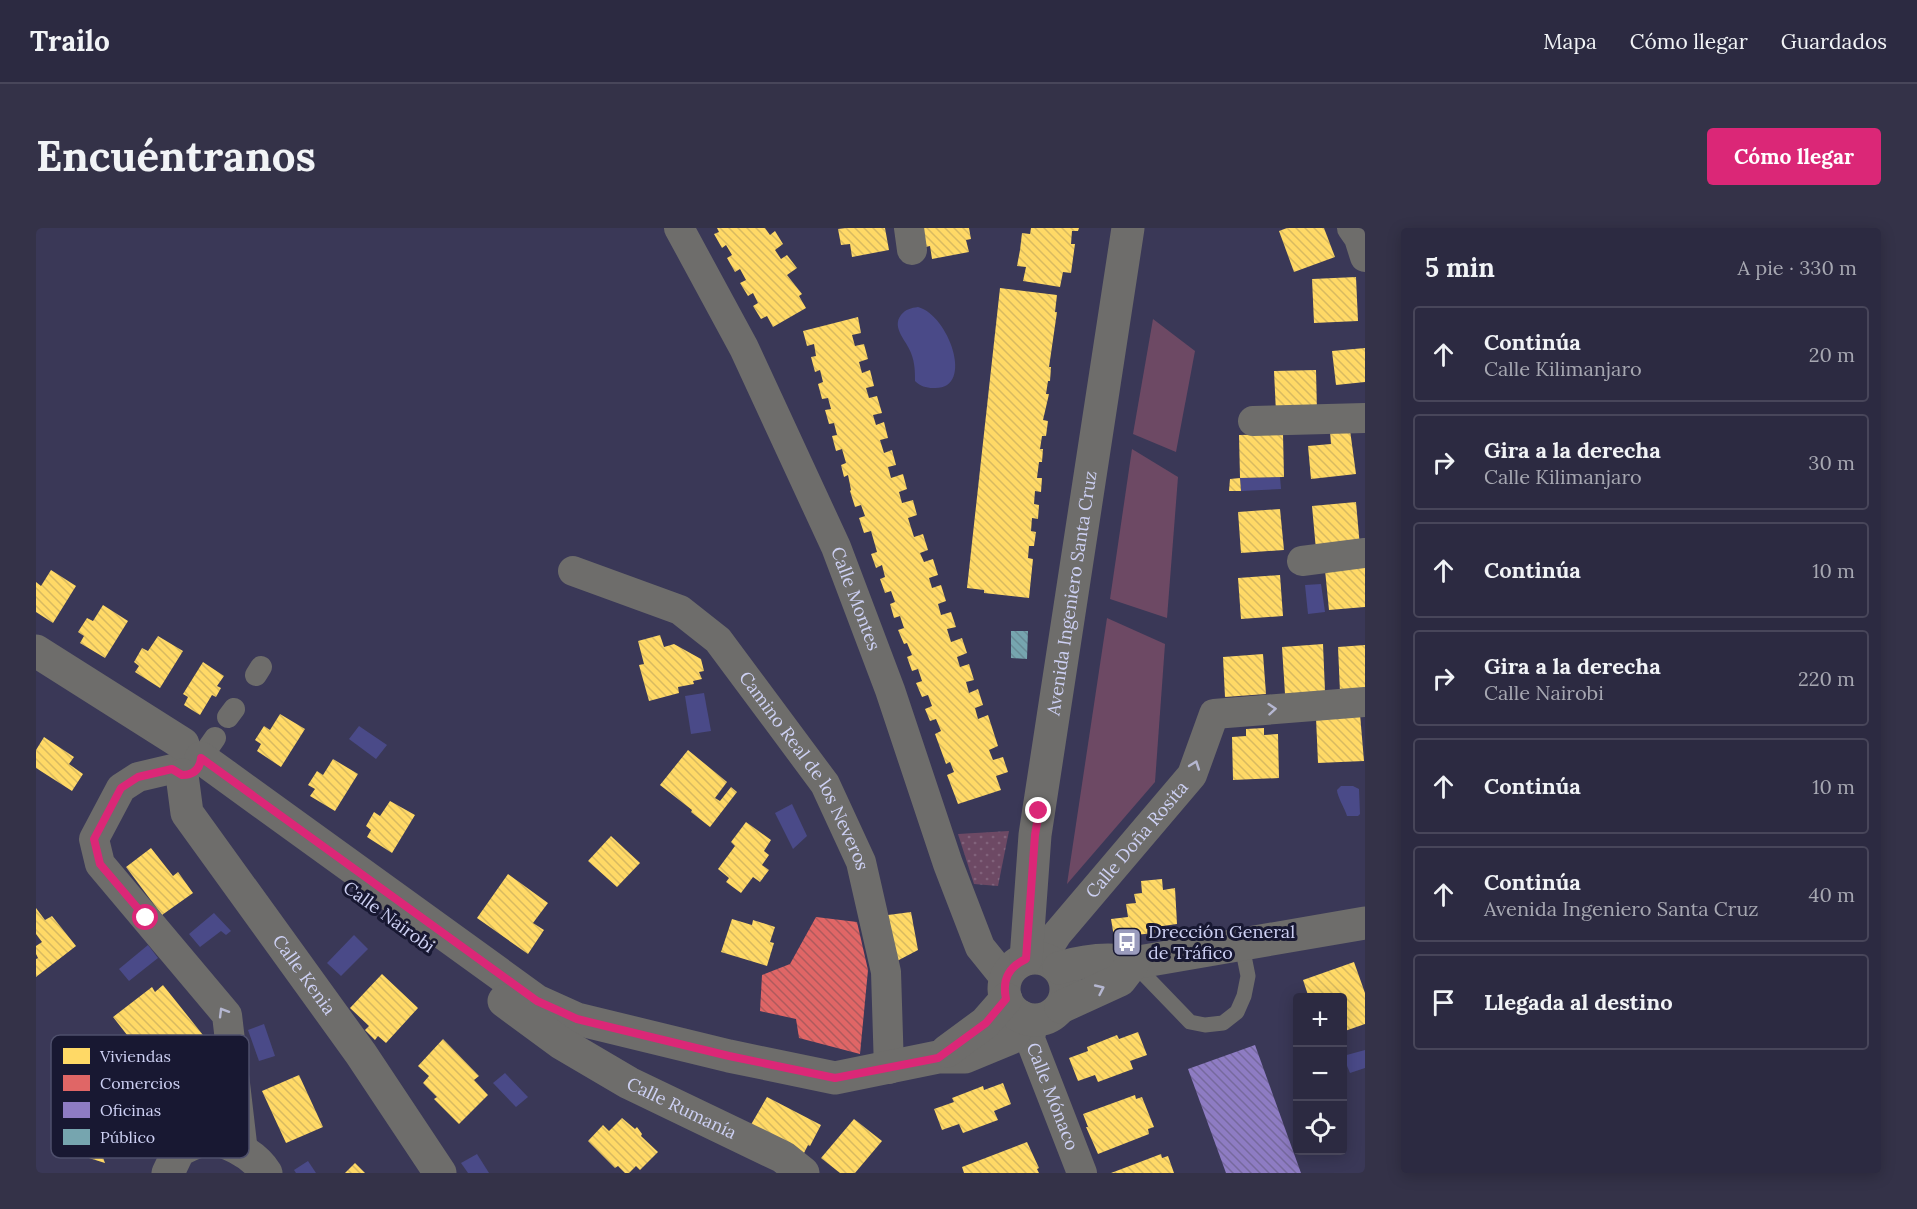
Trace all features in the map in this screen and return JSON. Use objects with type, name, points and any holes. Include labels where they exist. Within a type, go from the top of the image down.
[{"type":"street","name":"Calle Montes","points":[[679,228],[744,348],[836,547],[890,690],[948,864],[980,947],[1032,988]]},
{"type":"street","name":"Avenida Ingeniero Santa Cruz","points":[[1032,988],[1035,835],[1128,228]]},
{"type":"street","points":[[1352,228],[1359,238],[1365,257]]},
{"type":"street","points":[[1253,421],[1365,418]]},
{"type":"street","points":[[1302,561],[1365,553]]},
{"type":"street","name":"Camino Real de los Neveros","points":[[573,572],[680,610],[718,640],[825,784],[861,862],[886,972],[889,1069]]},
{"type":"street","name":"Calle Nairobi","points":[[36,651],[224,717],[569,1031],[729,1056],[835,1078],[938,1058],[1032,988]]},
{"type":"street","name":"Calle Nairobi","points":[[36,672],[224,717]]},
{"type":"street","name":"Calle Doña Rosita","points":[[1032,988],[1057,934],[1192,775],[1214,714],[1365,702]]},
{"type":"street","points":[[224,717],[121,788],[94,839],[100,864],[227,1015],[231,1035]]},
{"type":"street","name":"Calle Kenia","points":[[224,717],[187,813],[361,1054],[440,1173]]},
{"type":"street","points":[[1032,988],[1120,980],[1133,963],[1365,923]]},
{"type":"street","name":"Calle Mónaco","points":[[1032,988],[1030,1039],[1082,1173]]},
{"type":"street","name":"Calle Rumanía","points":[[569,1031],[629,1083],[783,1156],[803,1173]]},
{"type":"street","points":[[249,1136],[254,1163]]},
{"type":"street","points":[[168,1173],[175,1158]]},
{"type":"lane","points":[[1133,963],[1190,1022],[1205,1025],[1223,1023],[1237,1012],[1244,996],[1248,976],[1242,946]]},
{"type":"shaded area","points":[[918,307],[929,313],[939,323],[948,337],[955,366],[953,378],[946,386],[928,388],[915,381],[912,357],[899,330],[898,320],[909,309]]},
{"type":"shaded area","points":[[1153,319],[1195,351],[1176,452],[1133,434]]},
{"type":"shaded area","points":[[1132,449],[1178,477],[1167,618],[1110,599]]},
{"type":"shaded area","points":[[1280,477],[1281,489],[1241,491],[1240,478]]},
{"type":"shaded area","points":[[1321,584],[1325,612],[1308,614],[1305,585]]},
{"type":"shaded area","points":[[1107,618],[1165,644],[1155,782],[1067,884]]},
{"type":"shaded area","points":[[704,693],[711,731],[691,734],[685,696]]},
{"type":"shaded area","points":[[359,726],[387,745],[376,759],[349,739]]},
{"type":"shaded area","points":[[1341,786],[1353,786],[1359,789],[1360,814],[1358,816],[1347,816],[1337,793]]},
{"type":"shaded area","points":[[792,804],[807,836],[793,849],[775,813]]},
{"type":"shaded area","points":[[1009,831],[998,886],[974,884],[958,834]]},
{"type":"shaded area","points":[[214,913],[231,931],[226,935],[221,931],[200,947],[189,934]]},
{"type":"shaded area","points":[[354,935],[368,949],[341,976],[327,963]]},
{"type":"shaded area","points":[[148,945],[158,958],[129,981],[119,969]]},
{"type":"shaded area","points":[[264,1024],[275,1056],[259,1061],[248,1030]]},
{"type":"shaded area","points":[[1365,1050],[1365,1068],[1350,1073],[1347,1055]]},
{"type":"shaded area","points":[[505,1073],[528,1097],[516,1107],[493,1083]]},
{"type":"shaded area","points":[[477,1154],[489,1173],[468,1173],[461,1163]]},
{"type":"shaded area","points":[[308,1161],[316,1173],[296,1173],[294,1170]]},
{"type":"building: Viviendas","points":[[717,228],[765,228],[770,235],[775,231],[783,244],[775,250],[781,259],[787,255],[797,268],[787,275],[802,294],[799,296],[806,308],[773,327],[767,316],[761,319],[753,306],[758,303],[753,293],[748,296],[740,283],[746,280],[740,269],[735,272],[727,258],[732,255],[726,245],[722,248],[714,234],[719,232]]},
{"type":"building: Viviendas","points":[[885,228],[889,250],[852,257],[850,244],[841,245],[838,229]]},
{"type":"building: Viviendas","points":[[919,228],[969,228],[971,239],[966,240],[969,252],[932,259],[930,246],[922,248]]},
{"type":"building: Viviendas","points":[[1031,228],[1079,228],[1078,231],[1072,231],[1071,244],[1075,244],[1071,273],[1063,272],[1060,287],[1023,281],[1026,267],[1017,266],[1022,233],[1030,234]]},
{"type":"building: Viviendas","points":[[1287,228],[1324,228],[1335,257],[1294,272],[1279,231]]},
{"type":"building: Viviendas","points":[[1356,277],[1358,321],[1314,323],[1312,279]]},
{"type":"building: Viviendas","points":[[1000,288],[1057,295],[1055,312],[1057,312],[1049,367],[1051,367],[1050,381],[1048,381],[1046,394],[1049,394],[1043,420],[1048,421],[1046,436],[1042,436],[1040,449],[1043,449],[1042,462],[1039,462],[1037,478],[1042,478],[1041,492],[1035,491],[1034,504],[1039,505],[1038,519],[1032,518],[1031,531],[1036,532],[1034,546],[1029,546],[1028,558],[1033,559],[1029,598],[984,593],[984,590],[967,588]]},
{"type":"building: Viviendas","points":[[858,317],[861,333],[852,335],[855,346],[864,344],[868,359],[859,362],[862,373],[870,370],[874,386],[866,388],[869,398],[877,396],[882,413],[873,415],[876,425],[884,422],[888,438],[880,440],[884,453],[892,450],[896,465],[888,467],[891,478],[903,474],[907,489],[899,492],[902,503],[913,500],[917,515],[908,518],[914,537],[923,534],[928,550],[920,553],[924,562],[933,559],[938,575],[929,578],[932,588],[941,585],[946,601],[938,604],[941,615],[951,612],[956,627],[947,629],[951,642],[962,638],[967,653],[957,657],[960,667],[969,664],[974,680],[966,682],[969,693],[978,689],[983,705],[975,708],[978,719],[988,715],[998,746],[989,750],[993,760],[1003,757],[1008,772],[996,776],[1001,790],[958,804],[947,775],[954,772],[950,762],[946,764],[935,734],[941,731],[936,719],[930,721],[925,709],[932,706],[928,695],[922,697],[916,683],[922,681],[918,669],[912,671],[907,657],[912,655],[898,630],[904,628],[900,616],[894,618],[890,604],[895,602],[891,591],[885,593],[880,579],[885,577],[882,565],[876,568],[871,554],[877,552],[871,531],[864,533],[859,518],[865,516],[861,505],[855,507],[848,475],[844,477],[841,465],[846,463],[842,449],[836,451],[832,436],[837,435],[834,423],[829,424],[825,410],[831,409],[828,398],[822,399],[818,384],[823,382],[820,370],[815,372],[811,357],[816,356],[814,344],[807,346],[803,331]]},
{"type":"building: Viviendas","points":[[1365,348],[1365,382],[1336,385],[1332,351]]},
{"type":"building: Viviendas","points":[[1316,370],[1317,412],[1276,413],[1274,371]]},
{"type":"building: Viviendas","points":[[1350,430],[1356,474],[1311,479],[1308,446],[1331,444],[1330,431]]},
{"type":"building: Viviendas","points":[[1283,434],[1284,477],[1240,478],[1239,435]]},
{"type":"building: Viviendas","points":[[1240,478],[1241,491],[1229,491],[1230,479]]},
{"type":"building: Viviendas","points":[[1356,502],[1360,547],[1316,550],[1312,506]]},
{"type":"building: Viviendas","points":[[1280,509],[1284,550],[1241,553],[1238,512]]},
{"type":"building: Viviendas","points":[[1365,567],[1365,607],[1329,610],[1325,570]]},
{"type":"building: Viviendas","points":[[51,570],[76,586],[53,623],[36,612],[36,582],[41,586]]},
{"type":"building: Viviendas","points":[[1280,575],[1283,616],[1241,619],[1238,578]]},
{"type":"building: Viviendas","points":[[103,605],[128,621],[105,658],[80,643],[84,636],[78,632],[87,618],[93,621]]},
{"type":"building: Viviendas","points":[[660,635],[664,647],[674,644],[701,659],[704,671],[699,672],[702,679],[693,681],[694,684],[678,687],[679,693],[649,701],[639,665],[644,664],[638,641]]},
{"type":"building: Viviendas","points":[[158,636],[183,651],[160,688],[135,672],[139,666],[134,662],[142,648],[148,651]]},
{"type":"building: Viviendas","points":[[1323,644],[1325,691],[1285,694],[1282,647]]},
{"type":"building: Viviendas","points":[[1365,645],[1365,690],[1340,692],[1338,647]]},
{"type":"building: Viviendas","points":[[1263,654],[1266,694],[1225,697],[1223,657]]},
{"type":"building: Viviendas","points":[[203,662],[224,676],[217,686],[221,688],[216,697],[212,695],[200,715],[184,705],[188,697],[183,694]]},
{"type":"building: Viviendas","points":[[280,714],[305,729],[281,767],[257,751],[261,744],[255,740],[264,726],[270,730]]},
{"type":"building: Viviendas","points":[[1360,714],[1364,761],[1318,763],[1316,718]]},
{"type":"building: Viviendas","points":[[1264,728],[1264,735],[1278,734],[1279,778],[1233,780],[1232,737],[1246,736],[1246,729]]},
{"type":"building: Viviendas","points":[[44,737],[74,757],[69,764],[83,774],[72,791],[36,768],[36,750]]},
{"type":"building: Viviendas","points":[[688,750],[727,782],[715,798],[720,801],[731,787],[737,792],[710,827],[660,785]]},
{"type":"building: Viviendas","points":[[333,759],[358,774],[335,811],[310,796],[315,789],[308,785],[317,771],[323,775]]},
{"type":"building: Viviendas","points":[[390,801],[415,815],[392,853],[367,837],[371,830],[366,826],[374,812],[380,816]]},
{"type":"building: Viviendas","points":[[746,822],[771,840],[764,851],[769,855],[762,865],[769,870],[760,882],[753,877],[741,893],[726,882],[729,878],[718,869],[735,846],[731,842]]},
{"type":"building: Viviendas","points":[[611,836],[640,863],[617,887],[588,861]]},
{"type":"building: Viviendas","points":[[151,848],[173,876],[178,872],[193,893],[162,915],[126,867]]},
{"type":"building: Viviendas","points":[[508,874],[548,903],[533,923],[544,930],[528,954],[477,918]]},
{"type":"building: Viviendas","points":[[1162,879],[1163,890],[1175,888],[1177,924],[1155,927],[1155,933],[1114,937],[1111,919],[1128,917],[1126,904],[1136,903],[1134,894],[1142,893],[1141,881]]},
{"type":"building: Viviendas","points":[[36,908],[45,920],[52,916],[76,946],[36,977],[36,959],[38,958],[36,946],[42,942],[36,934]]},
{"type":"building: Viviendas","points":[[911,912],[918,950],[897,961],[888,915]]},
{"type":"building: Viviendas","points":[[732,919],[752,925],[753,920],[775,927],[770,942],[774,943],[767,966],[721,952]]},
{"type":"building: Viviendas","points":[[1354,962],[1365,993],[1365,1024],[1347,1030],[1347,993],[1307,993],[1303,980]]},
{"type":"building: Viviendas","points":[[382,974],[418,1008],[386,1043],[378,1036],[375,1040],[365,1030],[369,1026],[350,1008]]},
{"type":"building: Viviendas","points":[[163,985],[203,1035],[127,1035],[113,1017],[152,987],[155,992]]},
{"type":"building: Viviendas","points":[[1138,1032],[1147,1055],[1130,1061],[1133,1069],[1098,1082],[1095,1075],[1078,1081],[1069,1058],[1088,1051],[1087,1047],[1117,1035],[1119,1039]]},
{"type":"building: Viviendas","points":[[443,1039],[479,1076],[474,1080],[488,1095],[459,1124],[434,1099],[437,1097],[423,1083],[429,1076],[418,1066]]},
{"type":"building: Viviendas","points":[[299,1075],[323,1127],[286,1143],[262,1091]]},
{"type":"building: Viviendas","points":[[1003,1083],[1011,1104],[994,1111],[998,1120],[963,1133],[959,1124],[942,1130],[934,1109],[954,1102],[952,1098],[983,1086],[984,1090]]},
{"type":"building: Viviendas","points":[[1135,1095],[1136,1099],[1142,1097],[1154,1127],[1148,1129],[1149,1134],[1098,1154],[1083,1114]]},
{"type":"building: Viviendas","points":[[767,1097],[821,1125],[803,1155],[749,1128]]},
{"type":"building: Viviendas","points":[[622,1118],[635,1129],[637,1127],[641,1136],[658,1152],[640,1170],[636,1166],[629,1173],[625,1173],[618,1166],[615,1168],[588,1141],[603,1125],[609,1131]]},
{"type":"building: Viviendas","points":[[854,1119],[882,1141],[855,1173],[840,1173],[821,1158]]},
{"type":"building: Viviendas","points":[[1027,1142],[1039,1168],[1037,1169],[1039,1173],[964,1173],[962,1167]]},
{"type":"building: Viviendas","points":[[1161,1154],[1162,1158],[1168,1156],[1174,1173],[1111,1173]]},
{"type":"building: Viviendas","points":[[89,1158],[103,1158],[105,1163]]},
{"type":"building: Viviendas","points":[[355,1163],[365,1173],[345,1173]]},
{"type":"building: Comercios","points":[[816,917],[857,922],[868,970],[860,1054],[799,1038],[796,1019],[760,1011],[762,975],[790,964]]},
{"type":"building: Oficinas","points":[[1255,1045],[1301,1173],[1226,1173],[1188,1069]]},
{"type":"building: Público","points":[[1011,631],[1028,631],[1027,659],[1011,658]]},
{"type":"place","name":"Drección General de Tráfico","points":[[1127,942]]},
{"type":"route","points":[[146,918],[100,864],[94,839],[121,788],[138,777],[172,769],[182,775],[192,774],[199,768],[201,758],[537,1001],[577,1019],[729,1056],[835,1078],[938,1058],[986,1023],[1006,999],[1005,978],[1017,963],[1026,959],[1035,835],[1039,811]]}]
